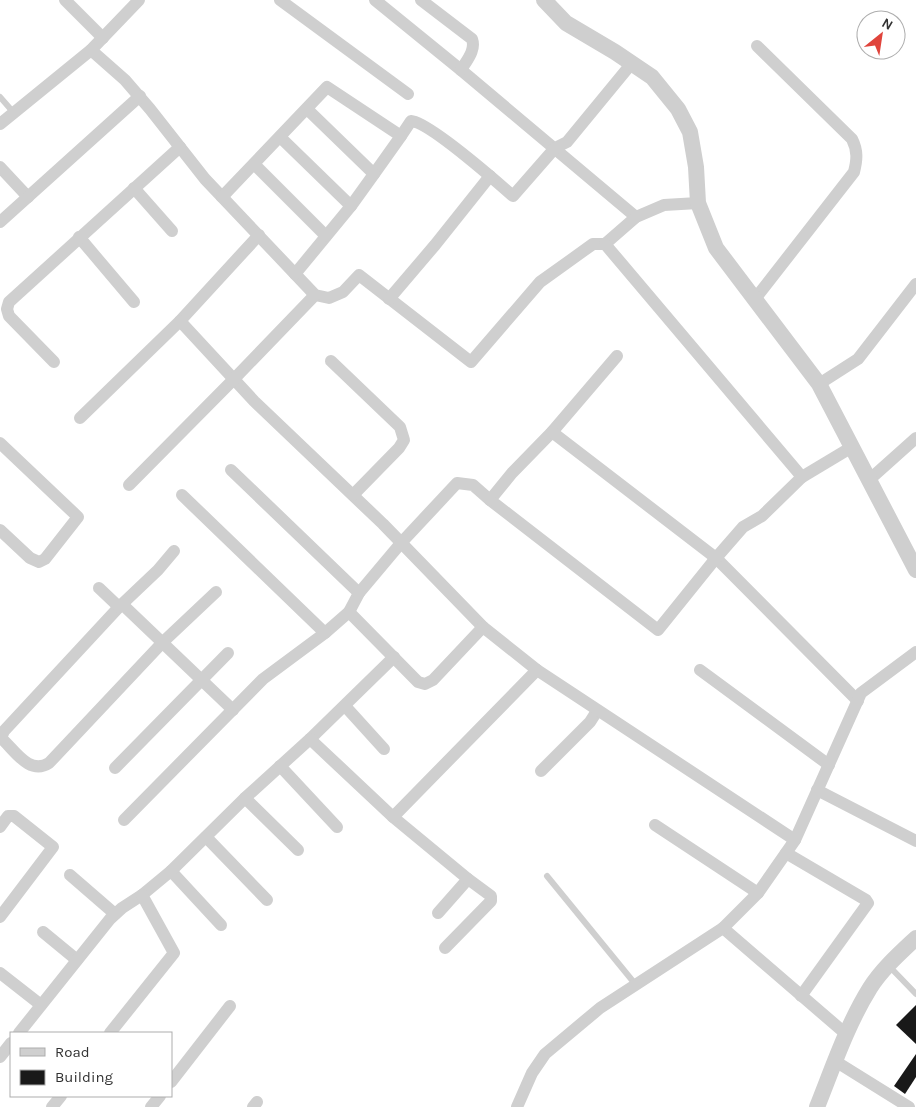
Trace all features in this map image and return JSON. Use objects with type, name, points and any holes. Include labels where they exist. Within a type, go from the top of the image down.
[{"type":"street","points":[[65,0],[103,38]]},
{"type":"street","points":[[280,0],[408,94]]},
{"type":"street","points":[[375,0],[462,70],[636,217]]},
{"type":"street","points":[[421,0],[472,39],[474,45],[462,70]]},
{"type":"street","points":[[544,0],[566,24],[652,77],[678,109],[690,132],[696,167],[698,203],[716,248],[819,384],[916,570]]},
{"type":"street","points":[[0,124],[91,50],[136,1]]},
{"type":"street","points":[[755,299],[854,172],[857,159],[856,146],[852,139],[757,46]]},
{"type":"street","points":[[91,50],[140,96],[205,179],[315,294],[329,298],[342,292],[359,276],[471,362],[540,282],[593,244],[605,244],[636,217],[664,204],[698,203]]},
{"type":"street","points":[[295,274],[351,206],[412,122],[417,122],[434,132],[513,196],[555,148],[567,142],[632,63]]},
{"type":"street","points":[[222,197],[327,87],[401,136]]},
{"type":"street","points":[[0,222],[140,96]]},
{"type":"street","points":[[307,109],[374,174]]},
{"type":"street","points":[[280,137],[351,206]]},
{"type":"street","points":[[54,362],[9,316],[8,309],[4,305],[180,147]]},
{"type":"street","points":[[254,164],[326,236]]},
{"type":"street","points":[[0,167],[28,197]]},
{"type":"street","points":[[389,299],[435,246],[490,176]]},
{"type":"street","points":[[134,188],[172,231]]},
{"type":"street","points":[[80,418],[180,320],[260,236]]},
{"type":"street","points":[[79,237],[134,302]]},
{"type":"street","points":[[605,244],[802,476]]},
{"type":"street","points":[[819,384],[858,359],[916,284]]},
{"type":"street","points":[[129,485],[315,294]]},
{"type":"street","points":[[180,320],[254,401],[401,542],[483,627],[537,670],[795,840]]},
{"type":"street","points":[[490,500],[512,473],[552,432],[617,356]]},
{"type":"street","points":[[331,361],[400,426],[404,440],[399,448],[353,495]]},
{"type":"street","points":[[552,432],[716,558],[858,701]]},
{"type":"street","points":[[869,480],[916,438]]},
{"type":"street","points":[[0,443],[78,517],[45,559],[39,562],[30,558],[0,530]]},
{"type":"street","points":[[124,820],[263,679],[325,633],[349,612],[359,593],[401,542],[457,483],[473,485],[658,630],[743,527],[762,516],[802,476],[852,446]]},
{"type":"street","points":[[231,470],[359,593]]},
{"type":"street","points":[[182,495],[325,633]]},
{"type":"street","points":[[174,551],[6,728],[1,738],[26,763],[34,767],[49,763],[163,642],[216,592]]},
{"type":"street","points":[[99,588],[120,607],[123,605],[233,710]]},
{"type":"street","points":[[349,612],[418,682],[425,684],[433,680],[483,627]]},
{"type":"street","points":[[517,1107],[532,1073],[545,1054],[600,1008],[723,928],[758,893],[795,840],[861,693],[916,652]]},
{"type":"street","points":[[114,768],[228,653]]},
{"type":"street","points":[[20,1032],[115,914],[142,895],[170,871],[394,658]]},
{"type":"street","points":[[393,818],[537,670]]},
{"type":"street","points":[[700,670],[829,765]]},
{"type":"street","points":[[345,706],[384,749]]},
{"type":"street","points":[[541,771],[590,722],[597,710]]},
{"type":"street","points":[[310,739],[393,818],[492,896],[491,902],[445,948]]},
{"type":"street","points":[[280,766],[337,827]]},
{"type":"street","points":[[818,790],[916,841]]},
{"type":"street","points":[[245,798],[298,850]]},
{"type":"street","points":[[0,827],[8,816],[14,816],[53,847],[0,917]]},
{"type":"street","points":[[655,825],[758,893]]},
{"type":"street","points":[[206,837],[267,900]]},
{"type":"street","points":[[786,853],[866,900],[868,903],[801,996]]},
{"type":"street","points":[[170,871],[220,925]]},
{"type":"street","points":[[70,875],[115,914]]},
{"type":"street","points":[[438,913],[468,879]]},
{"type":"street","points":[[111,1032],[174,952],[142,895]]},
{"type":"street","points":[[723,928],[846,1034]]},
{"type":"street","points":[[43,932],[77,960]]},
{"type":"street","points":[[817,1107],[846,1034],[870,987],[888,965],[916,938]]},
{"type":"street","points":[[0,973],[41,1005]]},
{"type":"street","points":[[172,1081],[230,1006]]},
{"type":"street","points":[[1,1054],[10,1044]]},
{"type":"street","points":[[835,1061],[909,1107]]},
{"type":"street","points":[[52,1107],[60,1097]]},
{"type":"street","points":[[151,1107],[159,1097]]},
{"type":"lane","points":[[0,97],[14,113]]},
{"type":"lane","points":[[547,876],[636,985]]},
{"type":"lane","points":[[888,965],[916,994]]},
{"type":"building","points":[[916,1005],[916,1044],[896,1025]]},
{"type":"building","points":[[916,1054],[916,1077],[905,1094],[894,1086]]}]
